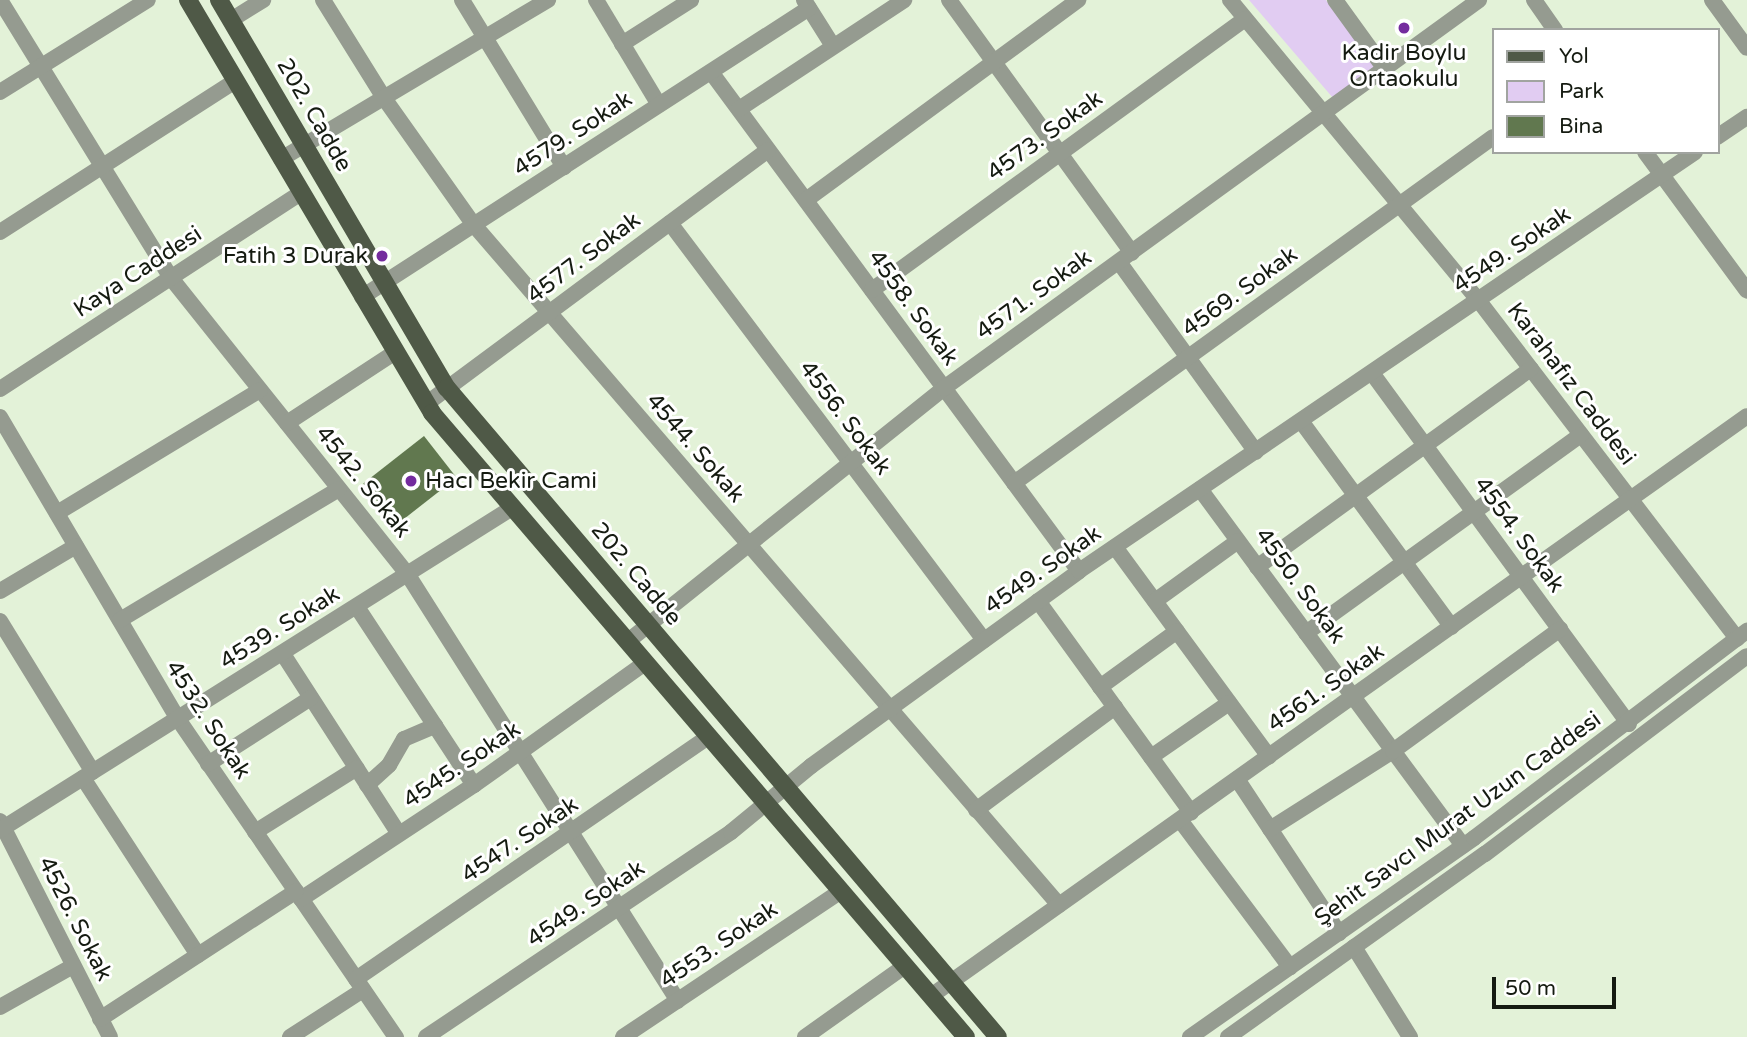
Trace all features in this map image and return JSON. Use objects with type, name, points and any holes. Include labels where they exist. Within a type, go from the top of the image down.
[{"type":"main road","points":[[188,0],[426,404],[966,1037]]},
{"type":"main road","name":"202. Cadde","points":[[219,0],[447,388],[998,1037]]},
{"type":"street","name":"4542. Sokak","points":[[0,0],[171,278],[408,575],[678,1000]]},
{"type":"street","points":[[0,92],[148,0]]},
{"type":"street","points":[[230,20],[263,0]]},
{"type":"street","name":"4544. Sokak","points":[[323,0],[384,98],[474,225],[1059,905]]},
{"type":"street","points":[[462,0],[564,167]]},
{"type":"street","points":[[281,159],[548,0]]},
{"type":"street","points":[[596,0],[659,105]]},
{"type":"street","points":[[622,44],[691,0]]},
{"type":"street","points":[[739,109],[904,0]]},
{"type":"street","points":[[949,0],[1060,153],[1188,357],[1256,452]]},
{"type":"street","points":[[806,200],[1079,0]]},
{"type":"street","name":"Karahafız Caddesi","points":[[1230,0],[1479,301],[1631,500],[1742,635]]},
{"type":"street","points":[[1335,0],[1385,69]]},
{"type":"street","name":"4571. Sokak","points":[[627,642],[747,542],[944,388],[1479,0]]},
{"type":"street","points":[[1534,0],[1554,28]]},
{"type":"street","points":[[1712,0],[1747,48]]},
{"type":"street","points":[[806,4],[833,46]]},
{"type":"street","name":"4579. Sokak","points":[[362,297],[711,72],[806,4]]},
{"type":"street","name":"4573. Sokak","points":[[872,290],[1245,19]]},
{"type":"street","name":"4558. Sokak","points":[[711,72],[1079,571]]},
{"type":"street","points":[[0,232],[235,81]]},
{"type":"street","points":[[1719,136],[1747,117]]},
{"type":"street","name":"4569. Sokak","points":[[1014,483],[1492,138]]},
{"type":"street","name":"4577. Sokak","points":[[426,404],[768,150]]},
{"type":"street","points":[[1646,154],[1747,291]]},
{"type":"street","name":"4549. Sokak","points":[[426,1037],[619,909],[766,804],[889,709],[1079,571],[1692,154]]},
{"type":"street","name":"Kaya Caddesi","points":[[0,388],[301,193]]},
{"type":"street","name":"4556. Sokak","points":[[670,223],[984,640]]},
{"type":"street","points":[[287,423],[394,353]]},
{"type":"street","points":[[1257,567],[1531,369]]},
{"type":"street","name":"4554. Sokak","points":[[1372,373],[1629,724]]},
{"type":"street","points":[[57,513],[260,390]]},
{"type":"street","name":"4561. Sokak","points":[[930,996],[1747,416]]},
{"type":"street","name":"4532. Sokak","points":[[0,417],[178,719],[396,1037]]},
{"type":"street","points":[[1301,421],[1452,627]]},
{"type":"street","points":[[1306,633],[1581,435]]},
{"type":"street","points":[[120,620],[339,489]]},
{"type":"street","name":"4550. Sokak","points":[[1200,489],[1463,846]]},
{"type":"street","name":"4539. Sokak","points":[[1,827],[283,654],[512,508]]},
{"type":"street","points":[[1155,601],[1238,541]]},
{"type":"street","points":[[0,591],[76,546]]},
{"type":"street","points":[[1115,547],[1269,757]]},
{"type":"street","points":[[1038,601],[1151,757],[1185,816],[1290,967]]},
{"type":"street","points":[[357,607],[474,785]]},
{"type":"street","points":[[0,621],[88,775],[198,955]]},
{"type":"street","points":[[1270,829],[1393,751],[1560,629]]},
{"type":"street","points":[[1100,687],[1177,631]]},
{"type":"street","name":"Şehit Savcı Murat Uzun Caddesi","points":[[1190,1037],[1463,846],[1629,724],[1742,635]]},
{"type":"street","points":[[283,654],[400,834]]},
{"type":"street","name":"Şehit Savcı Murat Uzun Caddesi","points":[[1228,1037],[1747,656]]},
{"type":"street","name":"4545. Sokak","points":[[100,1019],[198,955],[400,834],[521,754],[645,663]]},
{"type":"street","points":[[208,764],[312,698]]},
{"type":"street","points":[[1151,757],[1229,702]]},
{"type":"street","points":[[976,810],[1115,707]]},
{"type":"street","points":[[367,785],[389,765],[404,739],[435,726]]},
{"type":"street","name":"4547. Sokak","points":[[290,1037],[571,832],[708,737]]},
{"type":"street","points":[[255,832],[357,768]]},
{"type":"street","points":[[1237,779],[1339,933]]},
{"type":"street","name":"4526. Sokak","points":[[1,827],[110,1037]]},
{"type":"street","name":"4553. Sokak","points":[[624,1037],[841,891]]},
{"type":"street","points":[[1354,947],[1410,1037]]},
{"type":"street","points":[[0,1007],[74,966]]},
{"type":"street","points":[[806,1037],[905,966]]},
{"type":"green space","points":[[1249,0],[1326,0],[1378,69],[1339,105]]},
{"type":"building","name":"Hacı Bekir Cami","points":[[424,436],[457,478],[396,525],[363,483]]},
{"type":"place","name":"Kadir Boylu Ortaokulu","points":[[1404,28]]},
{"type":"place","name":"Fatih 3 Durak","points":[[382,256]]},
{"type":"place","name":"Hacı Bekir Cami","points":[[411,481]]}]
